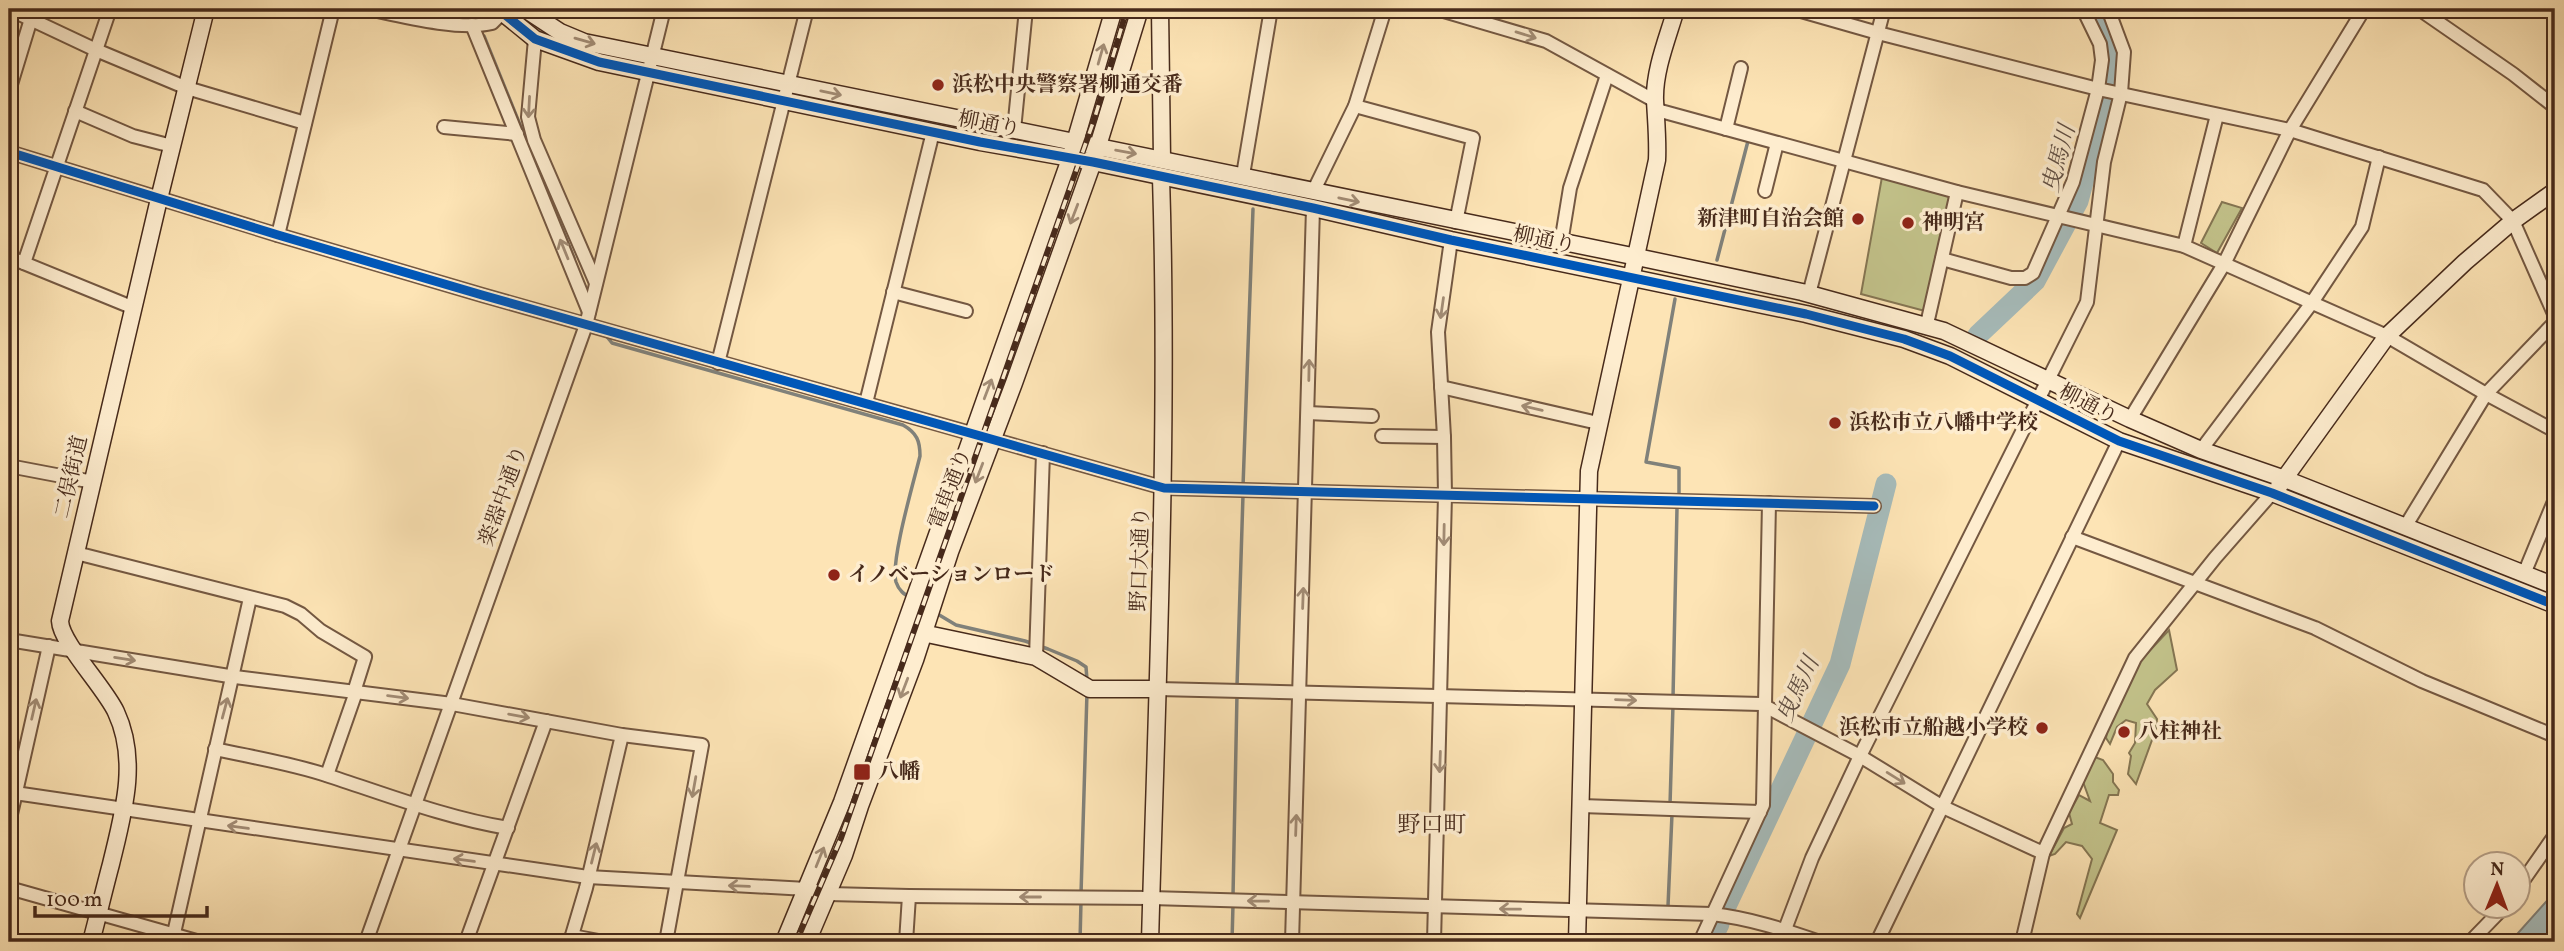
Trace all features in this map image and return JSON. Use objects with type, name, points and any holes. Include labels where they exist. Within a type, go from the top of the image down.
[{"type":"street","points":[[9,9],[32,14],[96,50],[187,88],[305,123]]},
{"type":"street","points":[[24,263],[110,9]]},
{"type":"street","name":"二俣街道","points":[[91,942],[124,808],[127,756],[121,727],[111,703],[63,635],[60,621],[206,9]]},
{"type":"street","points":[[278,235],[333,9]]},
{"type":"street","points":[[368,9],[429,21],[472,25],[492,23],[500,11]]},
{"type":"street","name":"楽器中通り","points":[[366,942],[595,324],[597,284],[664,9]]},
{"type":"street","points":[[718,363],[807,9]]},
{"type":"street","points":[[1014,130],[1026,9]]},
{"type":"street","name":"電車通り","points":[[784,942],[842,802],[1072,151],[1114,9]]},
{"type":"street","name":"電車通り","points":[[807,942],[844,856],[950,552],[1095,155],[1139,9]]},
{"type":"street","points":[[1160,9],[1162,159]]},
{"type":"street","points":[[1243,175],[1271,9]]},
{"type":"street","points":[[1292,942],[1313,200],[1355,106],[1384,10],[1368,9]]},
{"type":"street","points":[[1437,9],[1546,41],[1656,105],[1726,129],[1957,192],[2184,246],[2387,336],[2555,432]]},
{"type":"street","points":[[1577,942],[1589,471],[1657,160],[1658,71],[1676,9]]},
{"type":"street","points":[[1794,9],[2100,89],[2290,130],[2483,190],[2513,221],[2555,316]]},
{"type":"street","points":[[1810,294],[1884,9]]},
{"type":"street","points":[[1942,259],[2011,278],[2025,278],[2033,273],[2065,217],[2100,89],[2100,44],[2083,9]]},
{"type":"street","points":[[1785,936],[1812,858],[1860,756],[2087,302],[2104,162],[2124,52],[2108,9]]},
{"type":"street","points":[[2130,419],[2224,264],[2290,130],[2364,9]]},
{"type":"street","points":[[2419,9],[2513,74],[2555,107]]},
{"type":"street","name":"柳通り","points":[[500,11],[535,39],[599,62],[933,132],[1095,155],[1162,159],[1243,175],[1313,200],[1451,240],[1807,314],[1904,340],[1950,356],[2119,441],[2272,493],[2555,605]]},
{"type":"street","name":"柳通り","points":[[534,12],[560,32],[584,42],[1014,130],[1072,151]]},
{"type":"street","points":[[9,91],[32,14]]},
{"type":"street","points":[[472,25],[595,324]]},
{"type":"street","points":[[535,39],[528,117],[534,140],[597,284]]},
{"type":"street","points":[[1726,129],[1741,68]]},
{"type":"street","points":[[1561,243],[1570,188],[1607,75]]},
{"type":"street","points":[[1355,106],[1473,138],[1456,222]]},
{"type":"street","points":[[75,111],[133,136],[172,146]]},
{"type":"street","points":[[2184,246],[2217,115]]},
{"type":"street","points":[[444,127],[517,134]]},
{"type":"street","points":[[866,403],[933,132]]},
{"type":"street","points":[[1765,191],[1777,143]]},
{"type":"street","points":[[9,152],[278,235],[595,324],[718,363],[1164,488],[1874,506]]},
{"type":"street","name":"柳通り","points":[[1095,155],[1161,177],[1456,222],[1810,294],[1927,324],[2201,450],[2285,479],[2555,586]]},
{"type":"street","points":[[2201,450],[2311,304],[2362,228],[2379,157]]},
{"type":"street","name":"野口大通り","points":[[1150,942],[1164,488],[1161,177]]},
{"type":"street","points":[[2021,942],[2043,853],[2135,657],[2285,479],[2387,336],[2465,262],[2513,221],[2555,191]]},
{"type":"street","points":[[1927,324],[1957,192]]},
{"type":"street","points":[[1434,942],[1445,495],[1438,332],[1451,240]]},
{"type":"street","points":[[9,257],[134,308]]},
{"type":"street","points":[[893,292],[966,311]]},
{"type":"street","points":[[2405,527],[2486,394],[2555,322]]},
{"type":"street","points":[[1441,387],[1598,423]]},
{"type":"street","points":[[1308,413],[1372,416]]},
{"type":"street","points":[[1382,436],[1444,437]]},
{"type":"street","points":[[1877,942],[2119,441]]},
{"type":"street","points":[[1036,657],[1043,453]]},
{"type":"street","points":[[9,466],[93,482]]},
{"type":"street","points":[[2524,574],[2555,499]]},
{"type":"street","points":[[1700,942],[1763,805],[1769,503]]},
{"type":"street","points":[[2072,537],[2315,628],[2422,681],[2555,736]]},
{"type":"street","points":[[76,553],[293,610],[321,631],[362,654],[366,662],[327,775]]},
{"type":"street","points":[[173,939],[250,598]]},
{"type":"street","points":[[903,629],[1036,657],[1090,689],[1761,704],[1860,756],[1943,807],[2043,853]]},
{"type":"street","points":[[9,640],[233,677],[452,704],[622,735],[702,745],[666,942]]},
{"type":"street","points":[[9,823],[49,646]]},
{"type":"street","points":[[466,942],[546,721]]},
{"type":"street","points":[[604,942],[571,939],[622,735]]},
{"type":"street","points":[[215,749],[327,775],[416,804],[508,828]]},
{"type":"street","points":[[15,793],[588,877],[676,884],[807,889],[828,894],[1151,898],[1712,914],[1733,916],[1785,936],[1820,942]]},
{"type":"street","points":[[1581,806],[1759,812]]},
{"type":"street","points":[[2532,868],[2555,835]]},
{"type":"street","points":[[9,888],[173,939],[200,942]]},
{"type":"street","points":[[906,942],[909,896]]},
{"type":"street","points":[[2470,942],[2491,920]]},
{"type":"green space","points":[[1882,177],[1951,195],[1925,311],[1861,294]]},
{"type":"green space","points":[[2222,202],[2242,208],[2217,253],[2201,243]]},
{"type":"green space","points":[[2169,630],[2177,670],[2155,690],[2147,704],[2157,719],[2156,729],[2136,784],[2128,774],[2131,756],[2129,753],[2135,743],[2136,723],[2126,720],[2117,727],[2110,744],[2106,738],[2109,719],[2141,660]]},
{"type":"green space","points":[[2092,756],[2103,760],[2113,774],[2113,782],[2119,790],[2118,795],[2109,795],[2100,823],[2117,830],[2080,918],[2077,914],[2092,859],[2082,846],[2066,842],[2055,854],[2049,856],[2064,828],[2072,824],[2069,813],[2079,795],[2090,801],[2082,779]]},
{"type":"shaded area","points":[[2555,892],[2555,942],[2510,942],[2532,920]]},
{"type":"waterway","name":"曳馬川","points":[[1978,335],[2035,281],[2078,201],[2101,115],[2111,62],[2109,43],[2093,9]]},
{"type":"waterway","points":[[484,36],[574,258]]},
{"type":"waterway","points":[[1717,260],[1748,141]]},
{"type":"waterway","points":[[1243,487],[1253,209]]},
{"type":"waterway","points":[[1675,299],[1646,462],[1679,468],[1679,495]]},
{"type":"waterway","points":[[604,333],[612,343],[903,425],[912,431],[918,442],[920,456],[899,540],[895,572],[899,588],[911,598]]},
{"type":"waterway","name":"曳馬川","points":[[1726,906],[1840,664],[1886,484]]},
{"type":"waterway","points":[[1237,686],[1243,495]]},
{"type":"waterway","points":[[1673,698],[1677,508]]},
{"type":"waterway","points":[[936,613],[956,625],[1025,641],[1077,661],[1086,667],[1087,680]]},
{"type":"waterway","points":[[1081,894],[1087,692]]},
{"type":"waterway","points":[[1233,896],[1237,694]]},
{"type":"waterway","points":[[1670,805],[1673,705]]},
{"type":"waterway","points":[[1668,906],[1672,814]]},
{"type":"waterway","points":[[1080,942],[1081,901]]},
{"type":"waterway","points":[[1232,942],[1233,904]]},
{"type":"waterway","name":"曳馬川","points":[[1710,942],[1719,924]]},
{"type":"railway","points":[[796,942],[841,838],[1095,117],[1127,9]]},
{"type":"cycle path","points":[[498,9],[535,39],[599,62],[1313,208],[1451,240],[1806,314],[1904,339],[1950,356],[2119,441],[2272,493],[2555,605]]},
{"type":"cycle path","points":[[9,152],[482,295],[1164,488],[1874,506]]},
{"type":"place","name":"浜松中央警察署柳通交番","points":[[938,85]]},
{"type":"place","name":"新津町自治会館","points":[[1858,219]]},
{"type":"place","name":"神明宮","points":[[1908,223]]},
{"type":"place","name":"浜松市立八幡中学校","points":[[1835,423]]},
{"type":"place","name":"イノベーションロード","points":[[834,575]]},
{"type":"place","name":"浜松市立船越小学校","points":[[2042,728]]},
{"type":"place","name":"八柱神社","points":[[2124,732]]},
{"type":"place","name":"八幡","points":[[862,772]]},
{"type":"district","name":"野口町","points":[[1432,826]]}]
